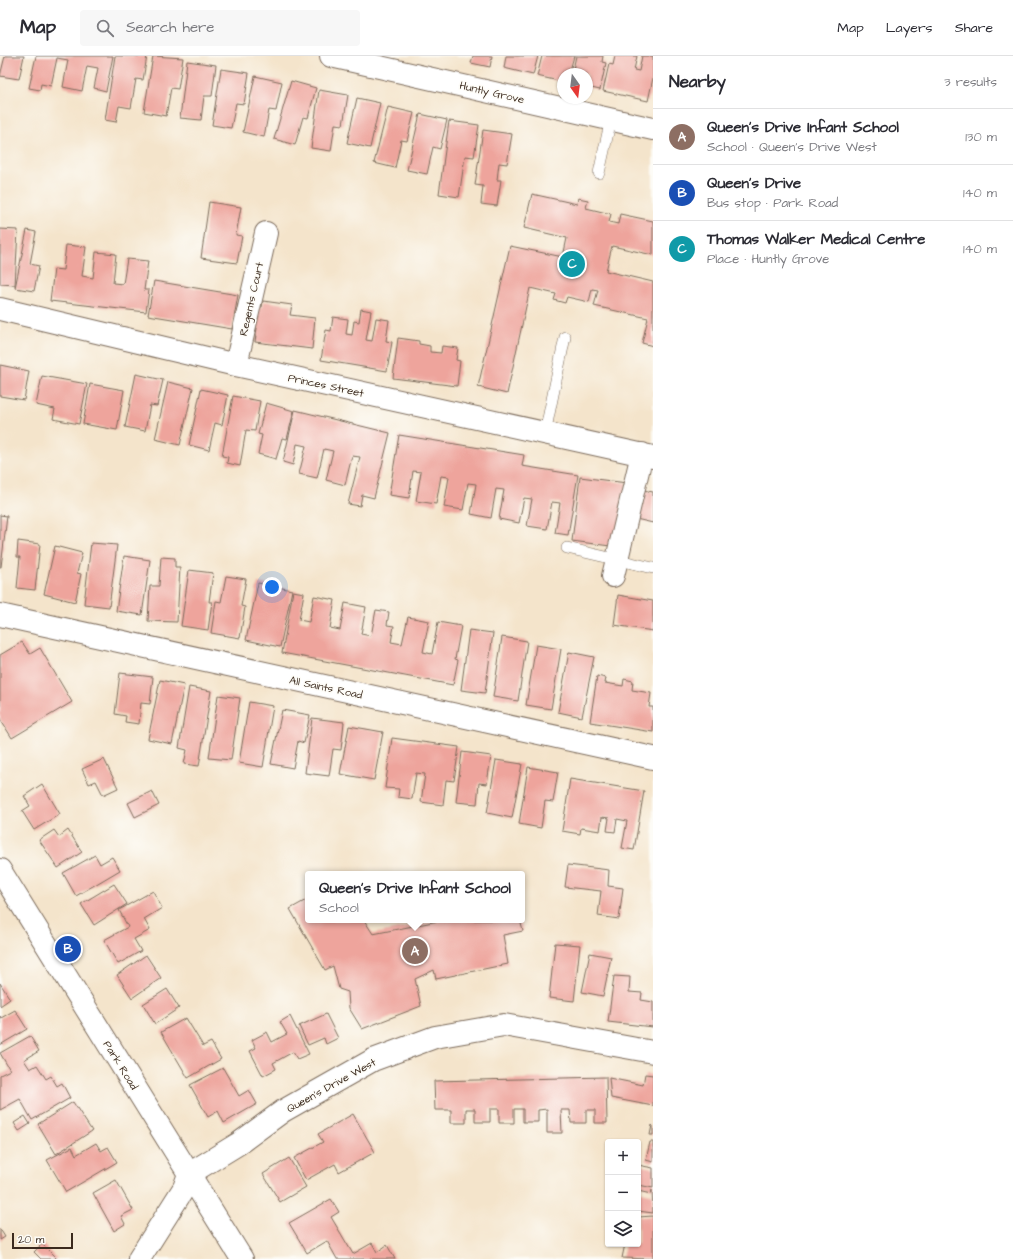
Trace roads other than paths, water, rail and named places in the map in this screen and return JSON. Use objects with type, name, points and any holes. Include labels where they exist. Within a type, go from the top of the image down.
[{"type":"street","name":"Huntly Grove","points":[[331,56],[653,129]]},
{"type":"street","name":"Regents Court","points":[[236,365],[266,232]]},
{"type":"street","name":"Princes Street","points":[[0,309],[236,365],[647,455]]},
{"type":"street","points":[[615,568],[647,455]]},
{"type":"street","name":"All Saints Road","points":[[0,615],[653,758]]},
{"type":"street","name":"Park Road","points":[[0,870],[242,1259]]},
{"type":"street","name":"Queen's Drive West","points":[[189,1174],[238,1144],[283,1111],[373,1060],[435,1037],[504,1025],[653,1052]]},
{"type":"street","points":[[139,1259],[184,1188],[189,1174]]},
{"type":"lane","points":[[598,173],[611,119]]},
{"type":"lane","points":[[545,433],[565,336]]},
{"type":"lane","points":[[567,548],[615,568],[653,568]]},
{"type":"place","name":"Thomas Walker Medical Centre","points":[[572,264]]},
{"type":"place","name":"Queen's Drive","points":[[68,949]]},
{"type":"place","name":"Queen's Drive Infant School","points":[[415,951]]}]
